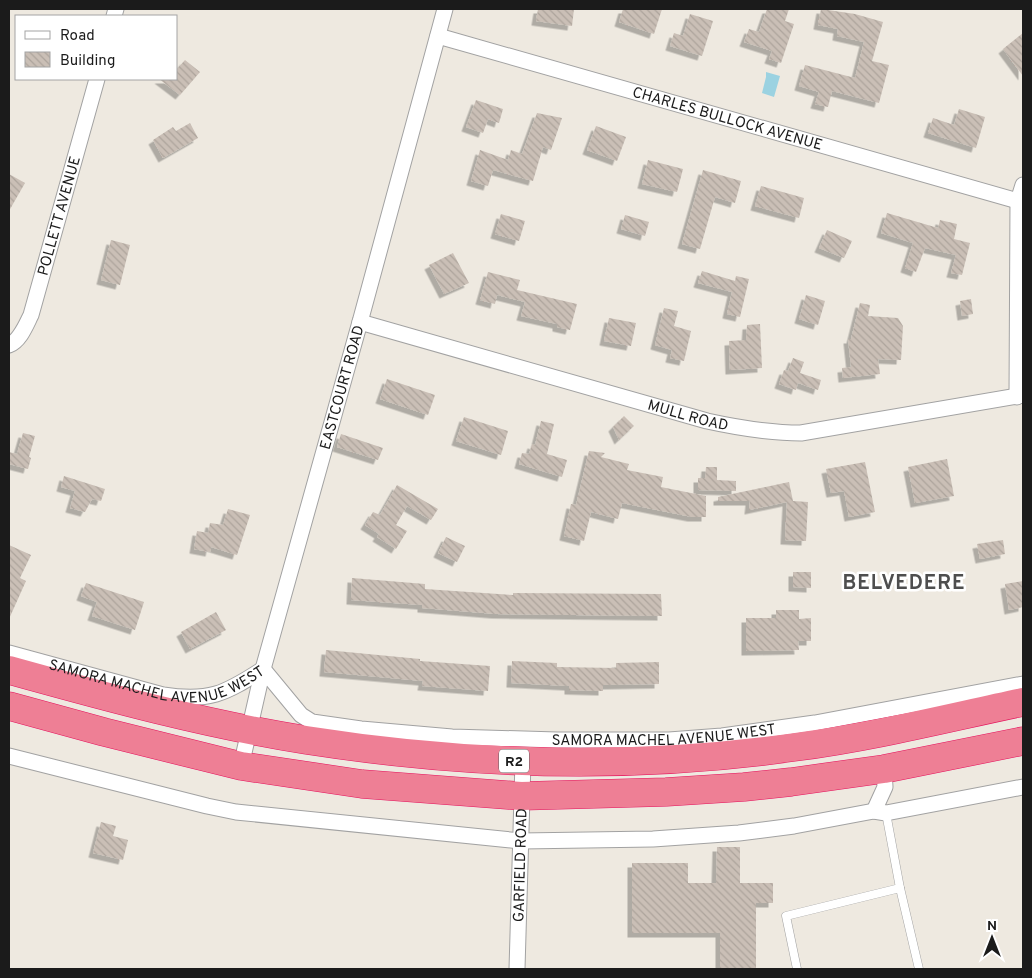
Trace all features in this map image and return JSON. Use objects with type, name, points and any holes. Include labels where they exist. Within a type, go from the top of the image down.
[{"type":"highway","name":"SAMORA MACHEL AVENUE WEST","points":[[9,670],[162,710],[250,730],[305,740],[373,749],[523,761],[670,758],[736,754],[851,738],[1023,702]]},
{"type":"highway","name":"R2","points":[[9,706],[241,766],[362,784],[521,796],[744,787],[884,769],[1023,740]]},
{"type":"street","name":"EASTCOURT ROAD","points":[[241,766],[263,669],[445,9]]},
{"type":"street","name":"CHARLES BULLOCK AVENUE","points":[[438,36],[1018,201]]},
{"type":"street","name":"POLLETT AVENUE","points":[[9,345],[13,344],[23,331],[31,315],[97,80]]},
{"type":"street","points":[[1020,396],[1018,201],[1023,185]]},
{"type":"street","name":"MULL ROAD","points":[[360,322],[707,421],[740,429],[771,433],[801,433],[1020,396]]},
{"type":"street","name":"SAMORA MACHEL AVENUE WEST","points":[[9,653],[182,698],[200,698],[217,695],[234,688],[263,669],[301,715],[312,722],[407,734],[502,740],[668,740],[703,738],[815,723],[1023,684]]},
{"type":"street","points":[[9,756],[236,812],[521,841],[653,839],[723,834],[794,826],[1023,787]]},
{"type":"street","name":"GARFIELD ROAD","points":[[517,969],[523,761]]},
{"type":"street","points":[[880,812],[885,787],[884,769]]},
{"type":"lane","points":[[880,812],[919,969]]},
{"type":"lane","points":[[797,969],[786,916],[900,888]]},
{"type":"water","points":[[766,72],[780,76],[774,97],[762,93]]},
{"type":"building","points":[[538,9],[574,9],[572,26],[536,21]]},
{"type":"building","points":[[623,9],[662,9],[654,34],[619,22]]},
{"type":"building","points":[[767,9],[789,9],[785,21],[794,24],[781,63],[769,59],[772,51],[744,42],[749,29],[759,32]]},
{"type":"building","points":[[821,9],[855,14],[883,22],[872,61],[889,65],[879,103],[832,91],[828,107],[815,104],[819,92],[799,86],[805,65],[855,78],[864,42],[837,36],[838,29],[818,25]]},
{"type":"building","points":[[690,14],[713,21],[702,56],[670,46],[674,33],[683,36]]},
{"type":"building","points":[[1023,33],[1023,76],[1003,49]]},
{"type":"building","points":[[185,60],[200,72],[180,95],[160,80],[178,80],[178,68]]},
{"type":"building","points":[[476,100],[503,109],[499,123],[488,119],[483,133],[466,127]]},
{"type":"building","points":[[959,109],[985,117],[976,148],[928,133],[933,118],[954,125]]},
{"type":"building","points":[[537,113],[562,118],[551,150],[543,147],[533,181],[493,170],[488,186],[471,181],[480,150],[508,160],[511,150],[522,154]]},
{"type":"building","points":[[190,123],[198,138],[163,158],[153,140],[173,127],[176,131]]},
{"type":"building","points":[[596,126],[626,137],[617,161],[587,150]]},
{"type":"building","points":[[648,160],[683,169],[677,192],[642,184]]},
{"type":"building","points":[[703,170],[741,181],[735,203],[715,197],[700,249],[682,244]]},
{"type":"building","points":[[9,174],[25,183],[9,211]]},
{"type":"building","points":[[761,186],[804,198],[799,218],[755,206]]},
{"type":"building","points":[[887,213],[938,228],[940,220],[957,224],[954,239],[970,243],[962,275],[951,273],[956,255],[925,248],[916,272],[905,268],[913,243],[881,233]]},
{"type":"building","points":[[501,214],[525,221],[519,241],[495,234]]},
{"type":"building","points":[[625,215],[649,222],[645,236],[621,229]]},
{"type":"building","points":[[827,230],[852,241],[844,258],[819,248]]},
{"type":"building","points":[[111,240],[130,245],[120,285],[101,280]]},
{"type":"building","points":[[453,253],[469,283],[444,294],[429,265]]},
{"type":"building","points":[[702,271],[735,281],[736,276],[749,279],[740,317],[727,314],[732,292],[698,283]]},
{"type":"building","points":[[488,272],[520,280],[517,290],[577,304],[570,330],[557,327],[557,324],[521,316],[525,302],[497,295],[495,304],[480,300]]},
{"type":"building","points":[[806,295],[825,301],[818,325],[799,319]]},
{"type":"building","points":[[971,299],[973,314],[962,316],[960,301]]},
{"type":"building","points":[[860,303],[870,305],[868,316],[898,318],[903,326],[901,360],[878,359],[880,374],[843,378],[842,368],[851,367],[848,339],[851,339]]},
{"type":"building","points":[[664,308],[678,311],[674,326],[691,331],[684,361],[670,358],[672,350],[655,345]]},
{"type":"building","points":[[609,318],[636,323],[631,346],[604,341]]},
{"type":"building","points":[[760,324],[762,368],[730,370],[729,341],[746,340],[747,325]]},
{"type":"building","points":[[793,358],[804,362],[800,373],[821,380],[818,390],[798,383],[796,390],[779,384],[784,370],[788,371]]},
{"type":"building","points":[[387,379],[435,395],[428,415],[380,399]]},
{"type":"building","points":[[624,416],[634,426],[619,440],[613,427]]},
{"type":"building","points":[[464,417],[508,431],[501,455],[456,441]]},
{"type":"building","points":[[541,421],[554,424],[547,454],[567,460],[562,477],[519,464],[522,453],[529,454],[532,444],[535,445]]},
{"type":"building","points":[[23,433],[35,436],[29,457],[31,458],[28,469],[9,464],[9,452],[17,454]]},
{"type":"building","points":[[341,434],[383,448],[378,460],[337,447]]},
{"type":"building","points":[[589,451],[605,453],[601,457],[629,464],[627,470],[663,477],[661,487],[706,496],[706,517],[692,517],[622,503],[618,519],[591,512],[584,541],[564,536],[571,504],[576,505]]},
{"type":"building","points":[[947,459],[954,496],[915,503],[908,467]]},
{"type":"building","points":[[865,462],[875,512],[849,517],[844,491],[831,493],[826,469]]},
{"type":"building","points":[[706,467],[717,467],[717,480],[736,481],[736,491],[698,490],[698,478],[705,478]]},
{"type":"building","points":[[64,476],[105,489],[101,501],[92,499],[85,512],[70,508],[75,491],[61,487]]},
{"type":"building","points":[[789,482],[793,501],[808,502],[806,541],[785,540],[787,502],[749,510],[750,501],[718,501],[718,497]]},
{"type":"building","points":[[397,485],[438,509],[431,520],[407,506],[396,525],[407,531],[396,549],[377,537],[379,534],[365,525],[373,512],[380,515]]},
{"type":"building","points":[[228,509],[250,515],[237,555],[211,547],[210,552],[194,549],[197,531],[208,533],[210,523],[223,525]]},
{"type":"building","points":[[446,537],[465,546],[457,562],[438,553]]},
{"type":"building","points":[[1003,540],[1005,554],[980,559],[977,544]]},
{"type":"building","points":[[9,545],[31,555],[20,578],[26,581],[9,619]]},
{"type":"building","points":[[793,572],[811,572],[811,588],[793,587]]},
{"type":"building","points":[[352,578],[425,584],[425,589],[513,595],[513,593],[661,594],[662,616],[496,614],[422,608],[422,605],[351,600]]},
{"type":"building","points":[[1023,581],[1023,607],[1009,610],[1005,584]]},
{"type":"building","points":[[86,583],[144,602],[135,630],[92,616],[97,602],[81,596]]},
{"type":"building","points":[[776,610],[799,610],[799,619],[811,618],[811,641],[798,641],[799,650],[746,651],[746,618],[776,618]]},
{"type":"building","points":[[216,612],[226,630],[190,649],[181,632]]},
{"type":"building","points":[[326,650],[420,659],[420,661],[490,666],[488,691],[422,686],[423,681],[324,672]]},
{"type":"building","points":[[512,661],[557,663],[557,667],[616,668],[616,663],[659,662],[659,684],[603,685],[603,691],[569,690],[569,686],[511,683]]},
{"type":"building","points":[[101,822],[116,826],[113,836],[128,840],[123,860],[93,853]]},
{"type":"building","points":[[717,847],[740,847],[740,883],[773,883],[773,903],[756,903],[756,969],[720,969],[720,933],[632,933],[632,863],[688,863],[688,883],[716,883]]},
{"type":"district","name":"BELVEDERE","points":[[904,582]]}]
